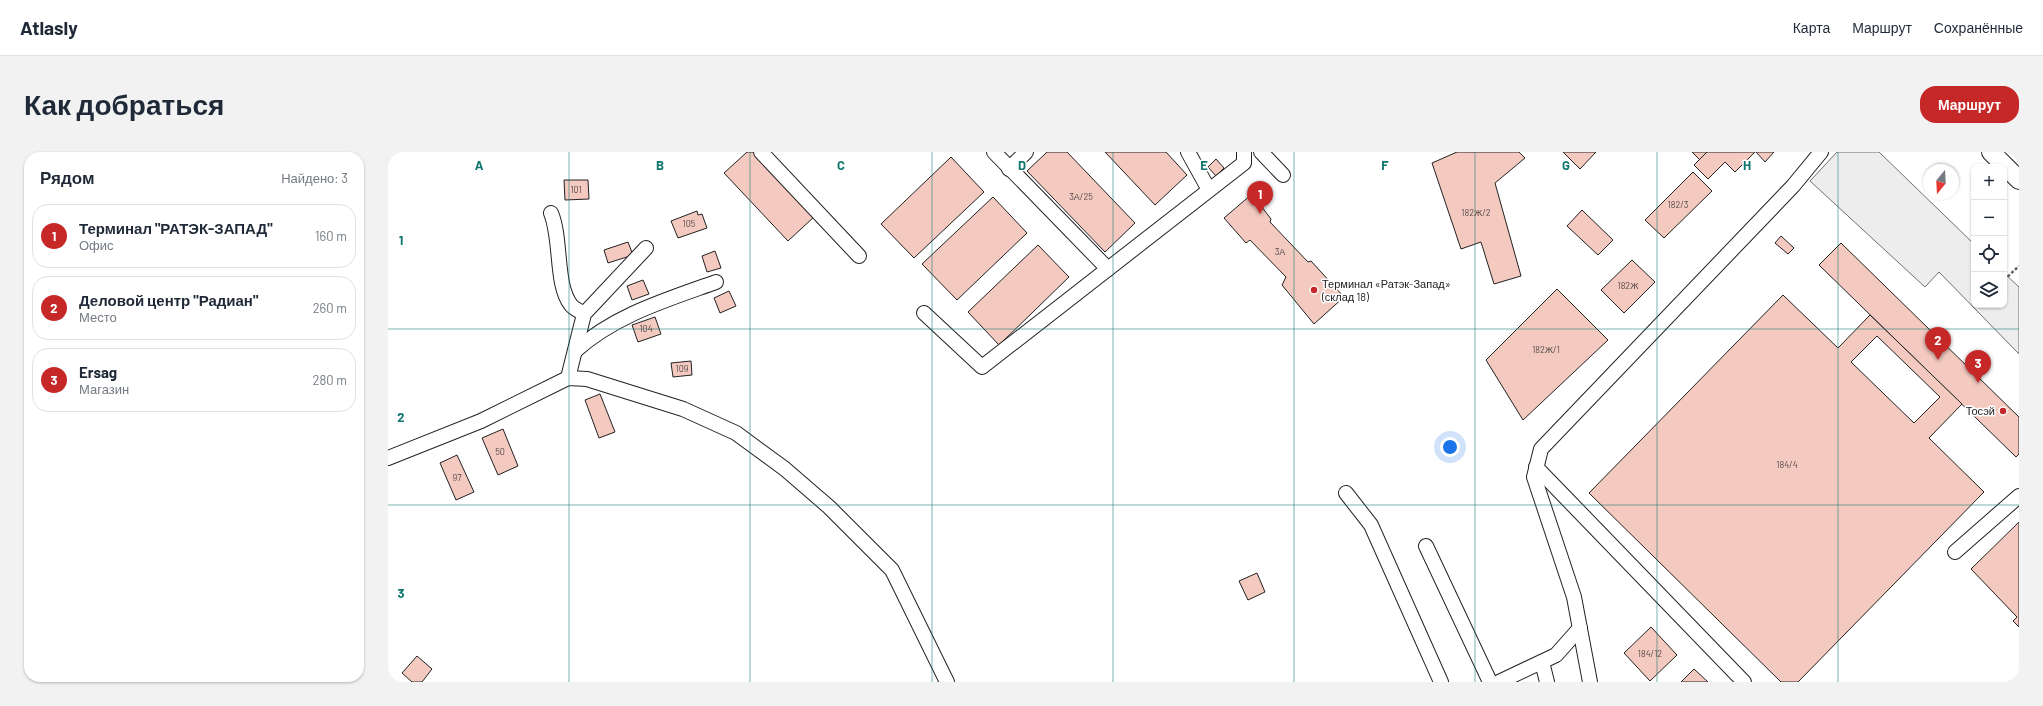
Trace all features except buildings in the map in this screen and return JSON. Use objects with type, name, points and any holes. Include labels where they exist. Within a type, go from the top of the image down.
[{"type":"main road","points":[[1991,152],[2019,180]]},
{"type":"lane","points":[[761,152],[859,256]]},
{"type":"lane","points":[[994,152],[1108,269]]},
{"type":"lane","points":[[1009,169],[1026,152]]},
{"type":"lane","points":[[1188,152],[1209,190]]},
{"type":"lane","points":[[924,313],[982,367],[1244,163],[1244,152]]},
{"type":"lane","points":[[1261,152],[1283,175]]},
{"type":"lane","points":[[1590,682],[1574,597],[1534,477],[1541,449],[1793,186],[1821,152]]},
{"type":"lane","points":[[551,213],[556,225],[563,289],[572,306],[584,314]]},
{"type":"lane","points":[[568,378],[584,314],[646,248]]},
{"type":"lane","points":[[575,351],[593,335],[646,307],[716,282]]},
{"type":"lane","points":[[388,458],[481,421],[568,378],[587,379],[683,409],[736,433],[785,469],[829,507],[892,570],[947,682]]},
{"type":"lane","points":[[1536,467],[1744,682]]},
{"type":"lane","points":[[1346,493],[1371,525],[1441,682]]},
{"type":"lane","points":[[1955,552],[2019,496]]},
{"type":"lane","points":[[1426,546],[1490,682]]},
{"type":"lane","points":[[1499,682],[1560,653],[1580,628]]},
{"type":"lane","points":[[1542,662],[1547,682]]},
{"type":"path","points":[[2007,277],[2019,266]]},
{"type":"shaded area","points":[[1837,152],[1879,152],[1923,195],[1923,200],[1929,200],[1971,241],[1971,305],[1939,272],[1925,287],[1810,181]]},
{"type":"shaded area","points":[[2007,276],[2019,287],[2019,354],[1974,308],[2007,308]]},
{"type":"place","name":"Терминал \"РАТЭК-ЗАПАД\"","points":[[1260,214]]},
{"type":"place","name":"Терминал «Ратэк-Запад» (склад 18)","points":[[1314,290]]},
{"type":"place","name":"Деловой центр \"Радиан\"","points":[[1938,360]]},
{"type":"place","name":"Ersag","points":[[1978,383]]},
{"type":"place","name":"Тосэй","points":[[2003,411]]}]
